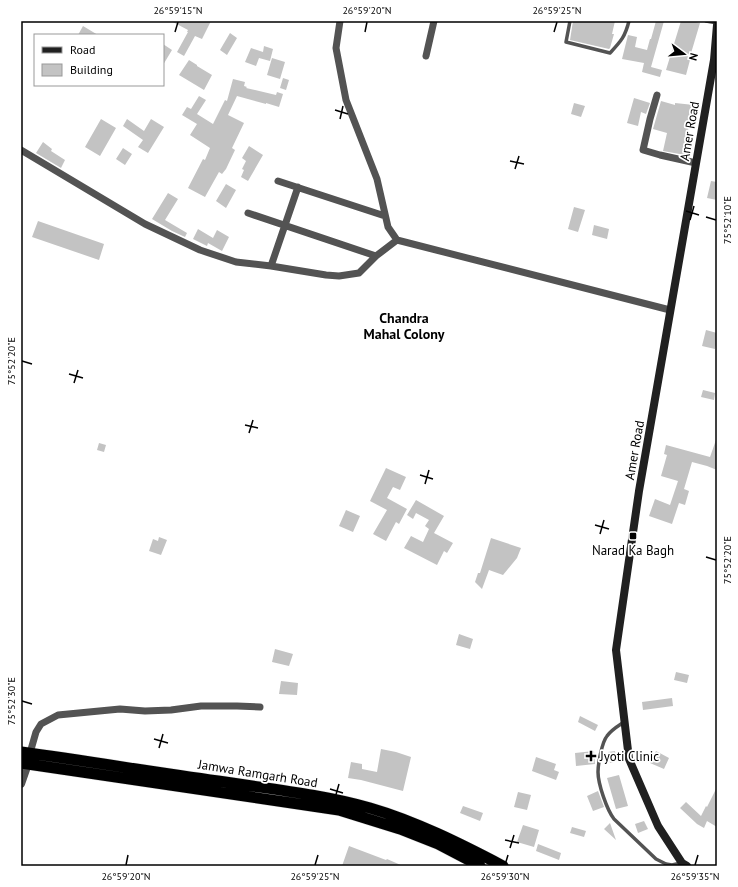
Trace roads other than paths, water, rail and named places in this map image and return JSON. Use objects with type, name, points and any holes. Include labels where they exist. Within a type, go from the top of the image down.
[{"type":"highway","name":"Jamwa Ramgarh Road","points":[[25,758],[339,810],[400,828],[438,844],[480,866]]},
{"type":"highway","name":"Jamwa Ramgarh Road","points":[[25,758],[272,789],[342,801],[371,808],[406,821],[438,834],[503,866]]},
{"type":"main road","name":"Amer Road","points":[[685,864],[658,826],[629,759],[616,650],[639,491],[714,60],[717,24]]},
{"type":"street","points":[[340,21],[336,48],[346,100],[377,179],[388,227],[397,240],[670,310]]},
{"type":"street","points":[[426,56],[434,21]]},
{"type":"street","points":[[657,95],[643,150],[696,163]]},
{"type":"street","points":[[21,150],[146,224],[200,250],[236,262],[339,276],[359,273],[376,256],[397,240]]},
{"type":"street","points":[[278,181],[385,216]]},
{"type":"street","points":[[271,266],[286,226],[298,187]]},
{"type":"street","points":[[248,213],[376,256]]},
{"type":"street","points":[[21,784],[25,758],[36,732],[41,724],[58,715],[120,709],[145,711],[171,710],[201,706],[260,707]]},
{"type":"lane","points":[[570,21],[566,42],[610,53],[622,40],[626,33],[629,21]]},
{"type":"lane","points":[[706,21],[717,24]]},
{"type":"lane","points":[[625,721],[607,735],[602,748],[598,772],[604,798],[611,815],[656,859],[666,864],[685,864]]},
{"type":"place","name":"Narad Ka Bagh","points":[[633,536]]},
{"type":"place","name":"Jyoti Clinic","points":[[591,756]]},
{"type":"district","name":"Chandra Mahal Colony","points":[[404,326]]}]
